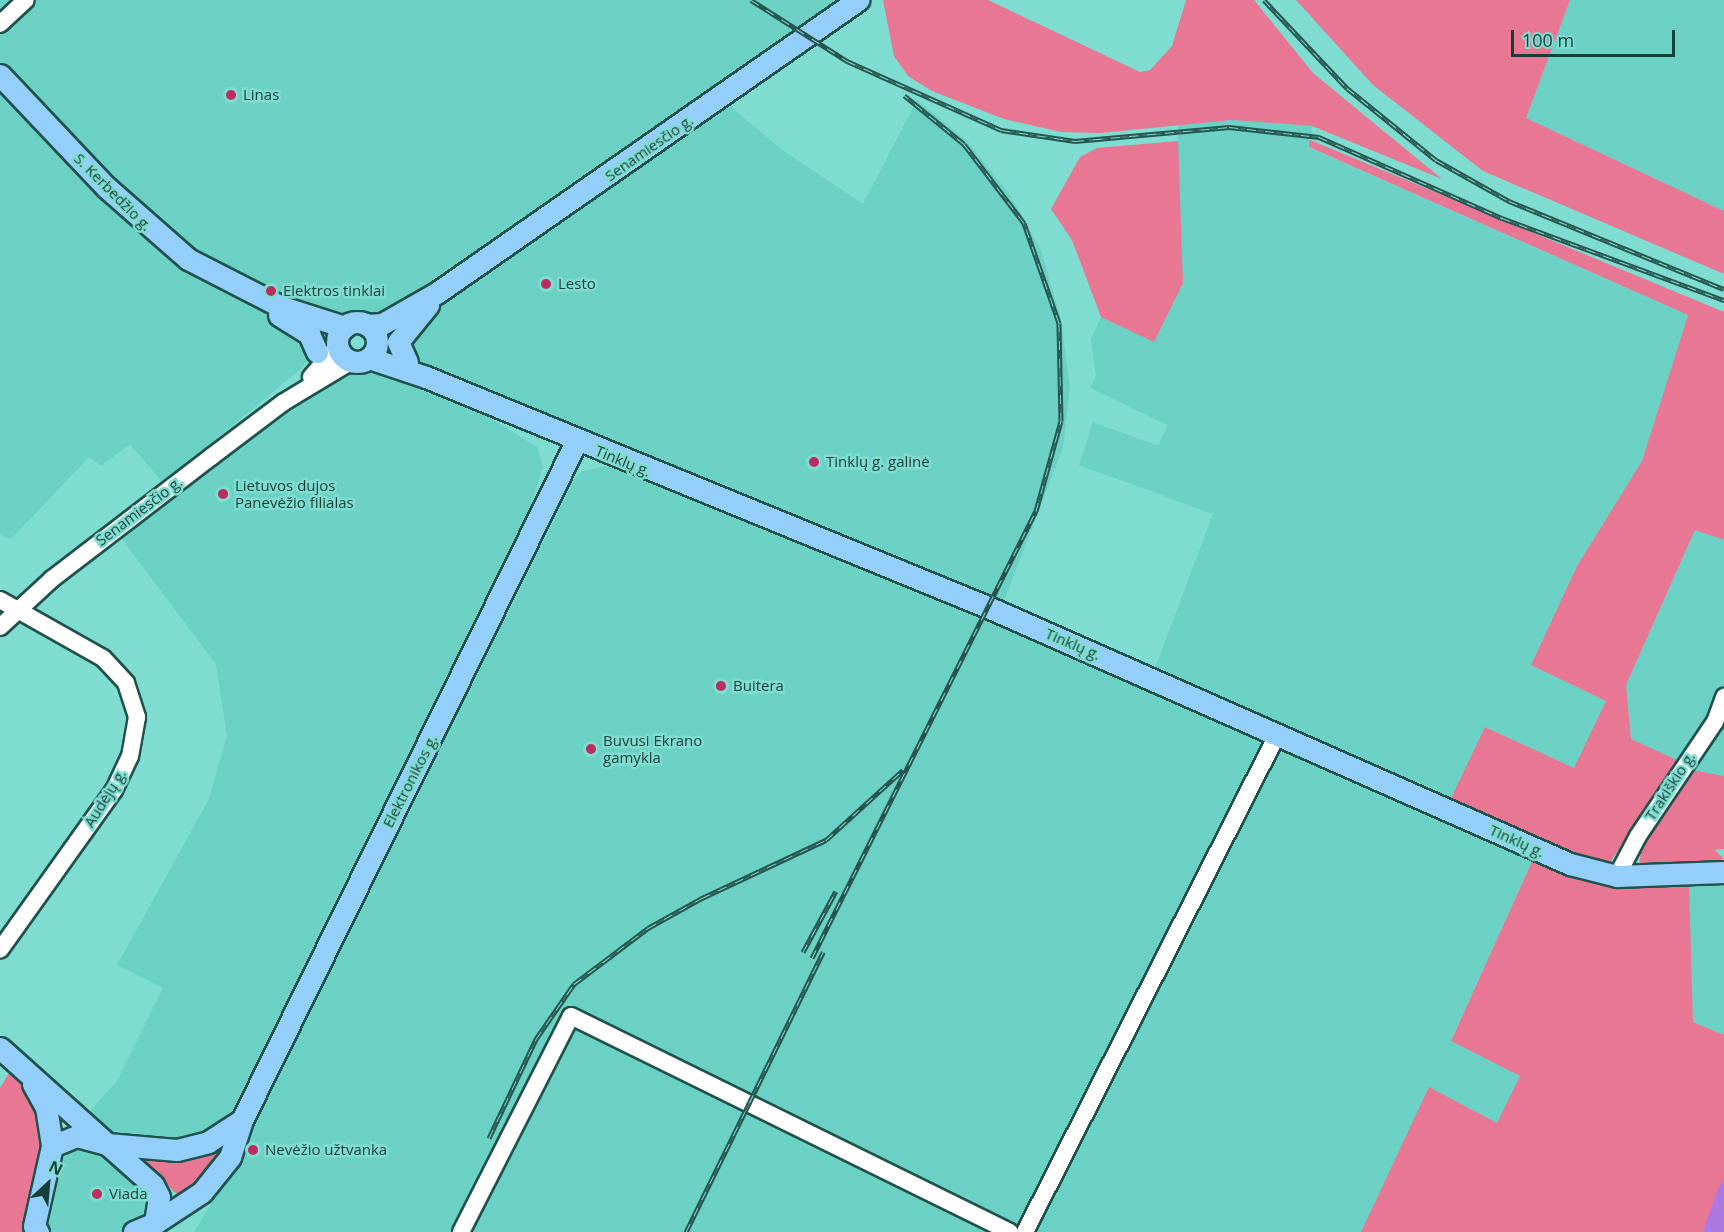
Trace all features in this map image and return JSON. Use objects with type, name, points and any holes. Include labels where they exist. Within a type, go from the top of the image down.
[{"type":"main road","name":"Senamiesčio g.","points":[[362,343],[434,298],[855,1]]},
{"type":"main road","name":"S. Kerbedžio g.","points":[[0,75],[146,225],[195,264],[242,289],[362,343]]},
{"type":"main road","name":"S. Kerbedžio g.","points":[[242,289],[302,328],[317,352]]},
{"type":"main road","name":"Senamiesčio g.","points":[[362,343],[382,324],[434,298]]},
{"type":"main road","name":"Tinklų g.","points":[[362,343],[407,362],[426,377]]},
{"type":"main road","name":"Tinklų g.","points":[[362,343],[426,377],[576,442],[990,608],[1278,733],[1569,864],[1617,876],[1724,872]]},
{"type":"main road","name":"Elektronikos g.","points":[[134,1232],[154,1227],[184,1207],[219,1172],[242,1120],[576,442]]},
{"type":"main road","points":[[0,1048],[153,1185],[159,1197],[154,1227]]},
{"type":"main road","points":[[25,1071],[46,1107],[52,1146],[35,1230]]},
{"type":"main road","points":[[52,1146],[77,1136],[107,1144],[177,1150],[208,1142],[242,1120]]},
{"type":"street","points":[[0,24],[26,0]]},
{"type":"street","name":"Senamiesčio g.","points":[[0,627],[19,608],[288,397],[362,343]]},
{"type":"street","name":"Senamiesčio g.","points":[[288,397],[317,352]]},
{"type":"street","name":"Audėjų g.","points":[[0,600],[19,608],[112,666],[132,698],[136,737],[114,790],[0,950]]},
{"type":"street","name":"Trakiškio g.","points":[[1617,876],[1638,836],[1715,722],[1724,697]]},
{"type":"street","points":[[1025,1232],[1278,733]]},
{"type":"street","points":[[461,1232],[571,1016],[1010,1232]]},
{"type":"shaded area","points":[[0,0],[850,0],[555,209],[374,321],[356,316],[338,319],[303,367],[163,483],[130,444],[101,466],[89,457],[11,539],[0,534]]},
{"type":"shaded area","points":[[883,0],[988,0],[1140,72],[1150,70],[1172,46],[1186,0],[1254,0],[1313,73],[1442,179],[1312,126],[1232,120],[1100,133],[1061,132],[1004,119],[932,91],[908,76],[894,56]]},
{"type":"shaded area","points":[[1296,0],[1570,0],[1526,118],[1724,211],[1724,274],[1483,171],[1373,85]]},
{"type":"shaded area","points":[[1570,0],[1724,0],[1724,211],[1526,118]]},
{"type":"shaded area","points":[[917,100],[967,141],[1010,195],[1041,250],[1061,320],[1070,388],[1063,448],[1002,606],[408,357],[403,338],[416,324],[728,104],[782,150],[863,204]]},
{"type":"shaded area","points":[[1232,120],[1312,126],[1310,148],[1688,315],[1642,461],[1577,566],[1531,665],[1607,701],[1574,769],[1485,727],[1449,802],[1153,674],[1213,514],[1079,465],[1093,422],[1158,446],[1168,425],[1090,388],[1096,376],[1091,339],[1101,317],[1154,341],[1178,189],[1178,124]]},
{"type":"shaded area","points":[[1310,140],[1724,312],[1724,540],[1695,530],[1626,685],[1631,739],[1677,760],[1607,867],[1578,860],[1449,802],[1485,727],[1574,768],[1606,701],[1531,665],[1577,566],[1642,461],[1688,315],[1309,147]]},
{"type":"shaded area","points":[[1178,141],[1183,283],[1154,342],[1101,317],[1072,240],[1051,209],[1080,157],[1097,148]]},
{"type":"shaded area","points":[[373,366],[461,400],[537,447],[543,467],[528,513],[246,1097],[205,1135],[177,1143],[110,1135],[87,1114],[117,1081],[163,988],[117,965],[209,799],[227,736],[216,664],[118,534],[324,384]]},
{"type":"shaded area","points":[[612,465],[954,603],[1534,857],[1451,1040],[1521,1076],[1497,1123],[1429,1088],[1361,1232],[194,1232],[222,1186],[575,478],[583,471]]},
{"type":"shaded area","points":[[1695,530],[1724,540],[1724,776],[1692,770],[1631,739],[1626,685]]},
{"type":"shaded area","points":[[1692,770],[1724,776],[1724,849],[1715,850],[1724,859],[1699,865],[1639,867],[1641,850]]},
{"type":"shaded area","points":[[1534,857],[1689,883],[1693,1022],[1724,1035],[1724,1178],[1703,1232],[1361,1232],[1429,1087],[1497,1123],[1520,1076],[1451,1041]]},
{"type":"shaded area","points":[[1724,880],[1724,1035],[1693,1022],[1689,883]]},
{"type":"shaded area","points":[[9,1073],[24,1086],[39,1123],[40,1144],[23,1232],[0,1232],[0,1088]]},
{"type":"shaded area","points":[[234,1131],[202,1183],[179,1196],[137,1157],[166,1159]]},
{"type":"shaded area","points":[[80,1146],[99,1154],[150,1197],[153,1202],[144,1221],[119,1232],[47,1232],[58,1161]]},
{"type":"shaded area","points":[[1724,1178],[1724,1232],[1703,1232],[1717,1191]]},
{"type":"railway","points":[[751,0],[847,61],[1001,130],[1075,141],[1229,127],[1319,137],[1502,218],[1724,300]]},
{"type":"railway","points":[[1264,0],[1347,88],[1436,160],[1509,201],[1724,289]]},
{"type":"railway","points":[[812,958],[1036,511],[1061,421],[1059,323],[1024,223],[964,144],[904,95]]},
{"type":"railway","points":[[489,1138],[536,1039],[574,984],[648,928],[702,898],[826,840],[903,770]]},
{"type":"railway","points":[[803,952],[836,891]]},
{"type":"railway","points":[[686,1232],[823,952]]},
{"type":"place","name":"Linas","points":[[231,95]]},
{"type":"place","name":"Lesto","points":[[546,284]]},
{"type":"place","name":"Elektros tinklai","points":[[271,291]]},
{"type":"place","name":"Tinklų g. galinė","points":[[814,462]]},
{"type":"place","name":"Lietuvos dujos Panevėžio filialas","points":[[223,494]]},
{"type":"place","name":"Buitera","points":[[721,686]]},
{"type":"place","name":"Buvusi Ekrano gamykla","points":[[591,749]]},
{"type":"place","name":"Nevėžio užtvanka","points":[[253,1150]]},
{"type":"place","name":"Viada","points":[[97,1194]]}]
